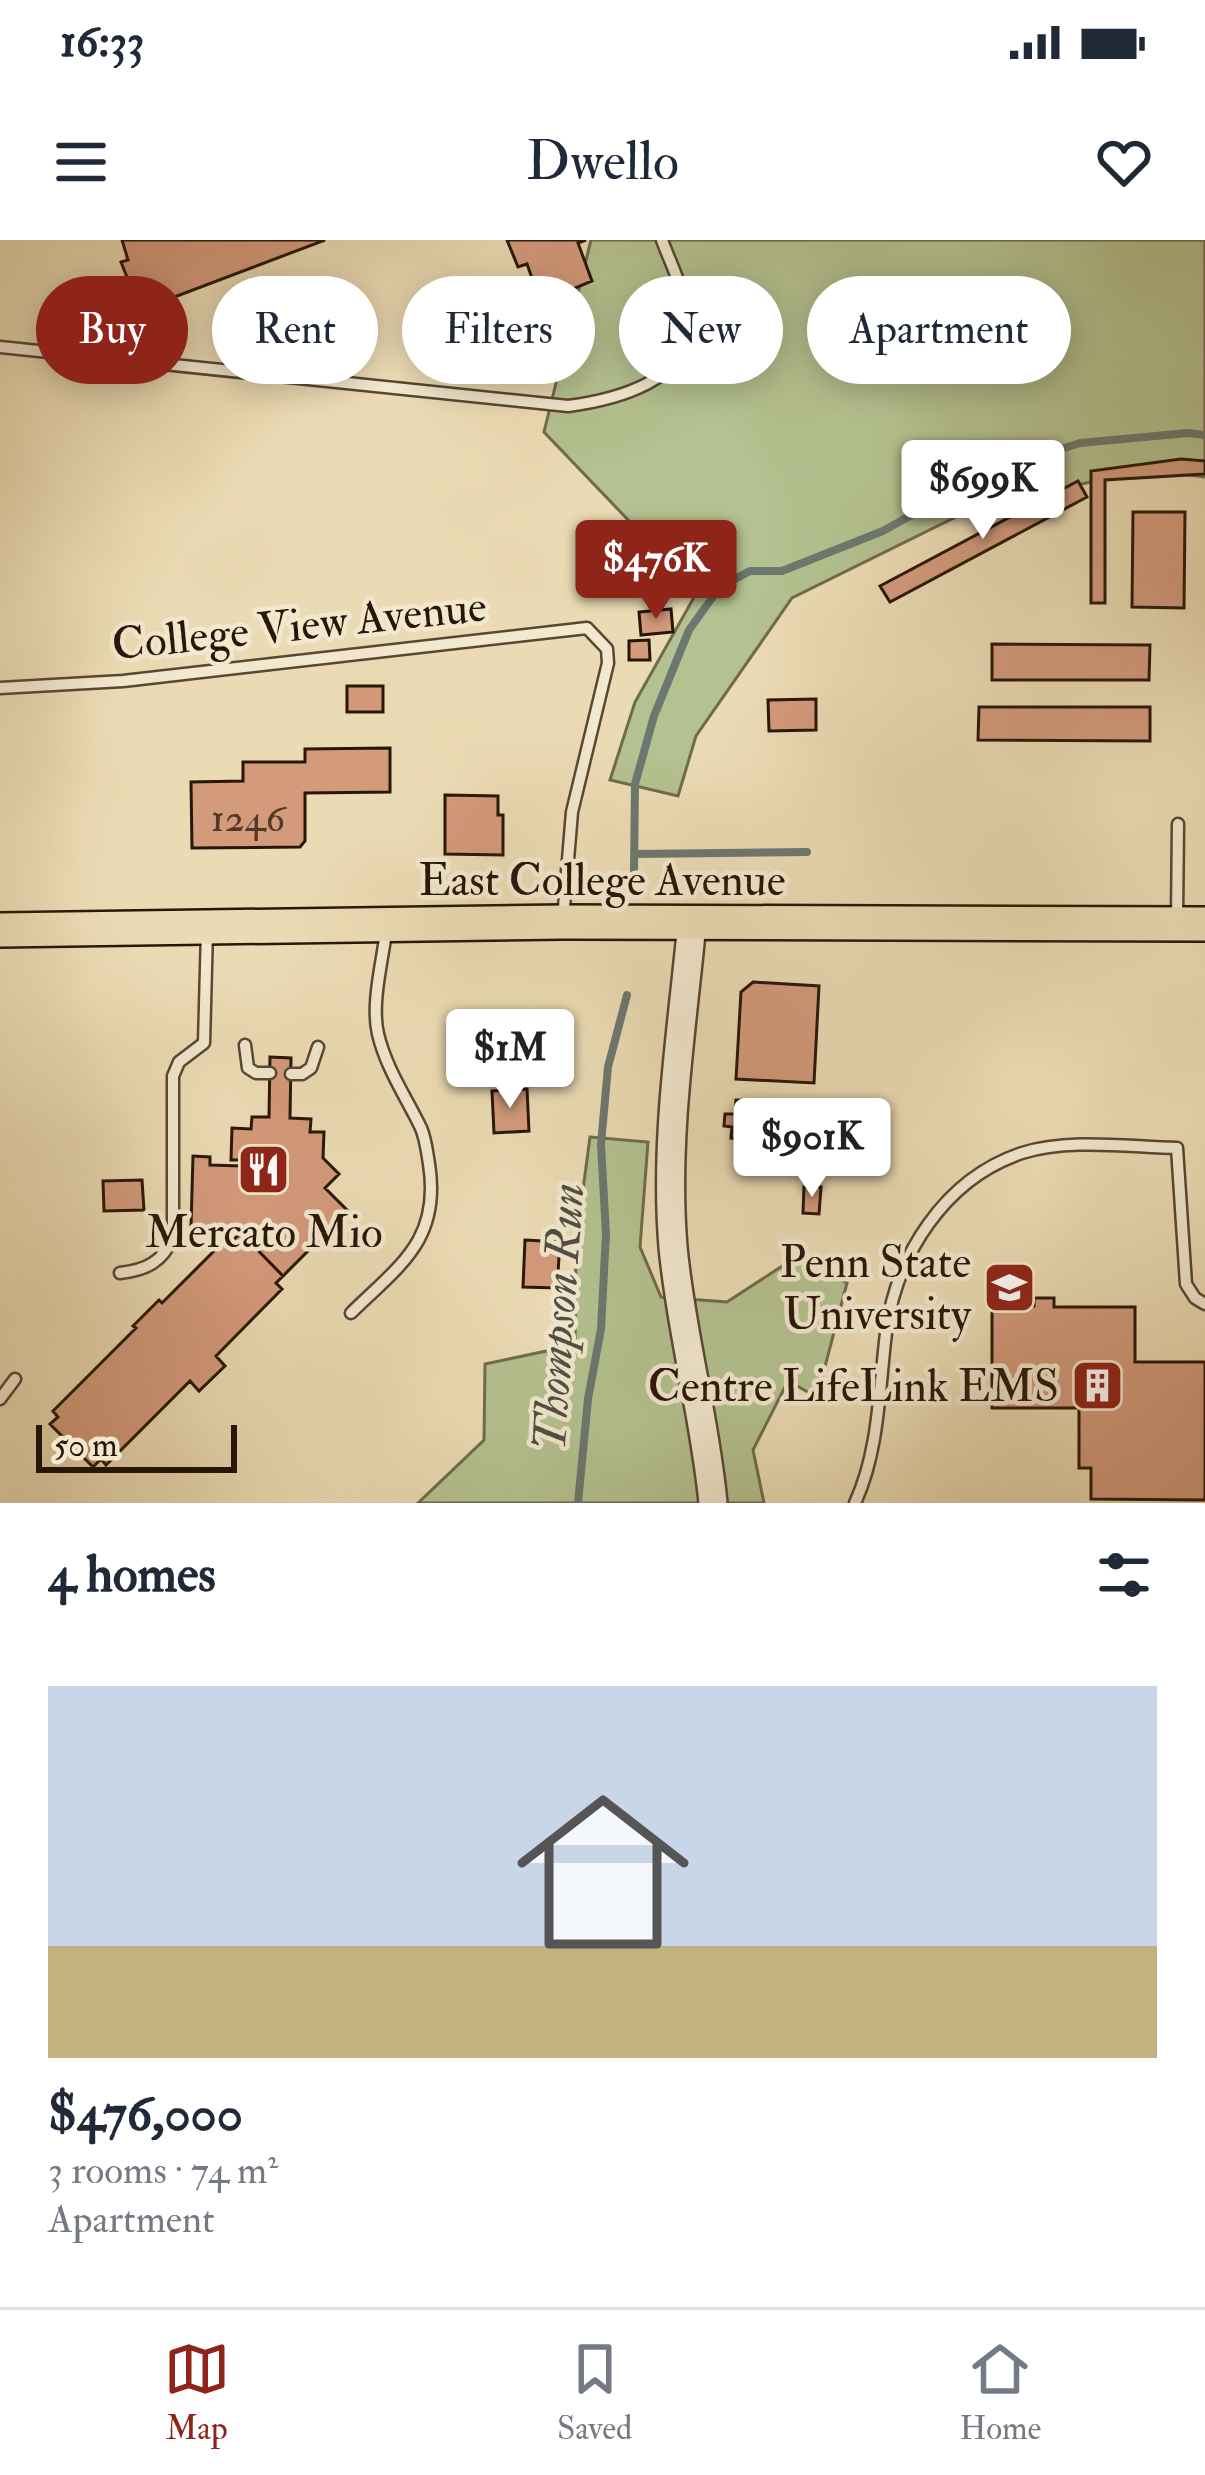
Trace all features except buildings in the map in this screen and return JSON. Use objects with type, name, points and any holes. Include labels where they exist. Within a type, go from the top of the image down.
[{"type":"main road","name":"East College Avenue","points":[[0,930],[563,922],[1191,923]]},
{"type":"street","points":[[692,923],[672,1128],[671,1202],[712,1503]]},
{"type":"lane","points":[[0,347],[554,405],[594,402],[663,376],[688,337],[688,316],[662,240]]},
{"type":"lane","name":"College View Avenue","points":[[0,688],[123,681],[587,628],[607,649],[608,663],[572,812],[563,922]]},
{"type":"lane","points":[[1178,824],[1191,923]]},
{"type":"lane","points":[[352,1313],[416,1246],[427,1229],[430,1209],[425,1136],[392,1073],[376,1028],[386,925]]},
{"type":"lane","points":[[120,1273],[157,1262],[173,1237],[173,1076],[178,1062],[204,1043],[207,927]]},
{"type":"lane","points":[[245,1045],[248,1068],[270,1073]]},
{"type":"lane","points":[[291,1073],[302,1074],[311,1068],[318,1047]]},
{"type":"lane","points":[[855,1503],[870,1471],[888,1315],[897,1281],[926,1224],[986,1171],[1022,1153],[1061,1146],[1177,1148],[1186,1283],[1205,1304]]},
{"type":"lane","points":[[0,1400],[15,1379]]},
{"type":"green space","points":[[591,240],[1205,240],[1205,477],[1156,471],[964,513],[792,598],[696,736],[678,796],[610,780],[635,702],[697,592],[544,432],[556,384],[595,384],[595,276],[582,276]]},
{"type":"green space","points":[[590,1137],[648,1142],[640,1247],[661,1297],[727,1302],[796,1257],[847,1283],[817,1397],[788,1381],[753,1450],[764,1503],[418,1503],[484,1440],[485,1364],[575,1345],[576,1242]]},
{"type":"waterway","points":[[634,871],[635,784],[654,716],[689,630],[720,587],[750,571],[782,571],[883,531],[982,475],[1080,443],[1205,435]]},
{"type":"waterway","points":[[634,854],[807,852]]},
{"type":"waterway","name":"Thompson Run","points":[[578,1503],[588,1399],[601,1329],[606,1234],[601,1144],[608,1067],[627,995]]},
{"type":"place","name":"Mercato Mio","points":[[264,1170]]},
{"type":"place","name":"Penn State University","points":[[1010,1287]]},
{"type":"place","name":"Centre LifeLink EMS","points":[[1098,1385]]}]
